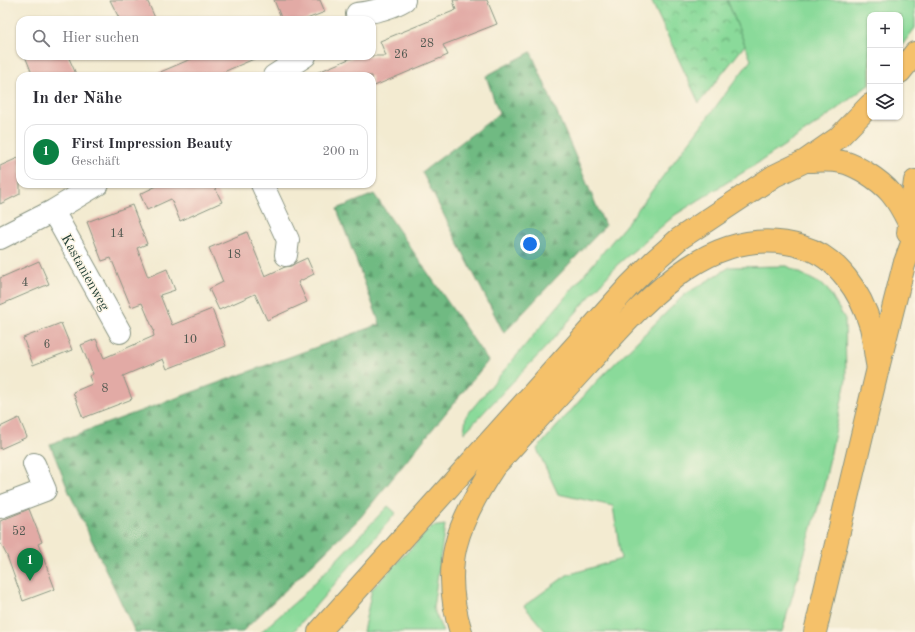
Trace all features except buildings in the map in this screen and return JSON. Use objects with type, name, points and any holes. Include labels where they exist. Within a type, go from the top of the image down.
[{"type":"main road","points":[[903,68],[915,53]]},
{"type":"main road","points":[[319,632],[629,286],[654,261],[680,239],[716,214],[774,176],[805,162],[838,138],[867,108]]},
{"type":"main road","points":[[805,162],[821,160],[843,162],[862,170],[884,185],[891,192],[912,229]]},
{"type":"main road","points":[[815,632],[912,229],[915,181]]},
{"type":"main road","points":[[461,632],[452,596],[451,577],[453,558],[463,523],[481,486],[494,467],[626,323],[660,288],[689,266],[715,252],[741,244],[767,241],[791,243],[813,250],[831,263],[849,280],[862,303],[871,327],[878,368]]},
{"type":"street","points":[[356,11],[382,9],[404,0]]},
{"type":"street","points":[[280,72],[298,60]]},
{"type":"street","points":[[0,238],[53,211],[91,188]]},
{"type":"street","points":[[264,188],[288,240],[286,255]]},
{"type":"street","name":"Kastanienweg","points":[[53,211],[120,332]]},
{"type":"street","points":[[0,507],[45,490],[34,464]]},
{"type":"green space","points":[[651,0],[727,0],[745,45],[699,103]]},
{"type":"green space","points":[[727,0],[915,0],[915,28],[903,44],[903,12],[867,12],[867,86],[818,123],[675,215],[617,265],[547,346],[464,433],[466,416],[629,221],[751,60]]},
{"type":"green space","points":[[531,52],[605,226],[504,333],[422,172],[499,114],[486,76]]},
{"type":"green space","points":[[374,194],[488,361],[360,518],[242,632],[135,632],[69,492],[50,444],[380,324],[337,209]]},
{"type":"green space","points":[[787,266],[826,287],[845,319],[846,380],[824,486],[782,632],[546,632],[524,606],[567,575],[621,559],[613,506],[558,494],[537,449],[598,380],[684,295],[730,267]]},
{"type":"green space","points":[[388,506],[396,513],[293,632],[261,632],[302,596]]},
{"type":"green space","points":[[445,525],[433,608],[443,632],[363,632],[372,589],[431,527]]},
{"type":"place","name":"First Impression Beauty","points":[[30,581]]}]
